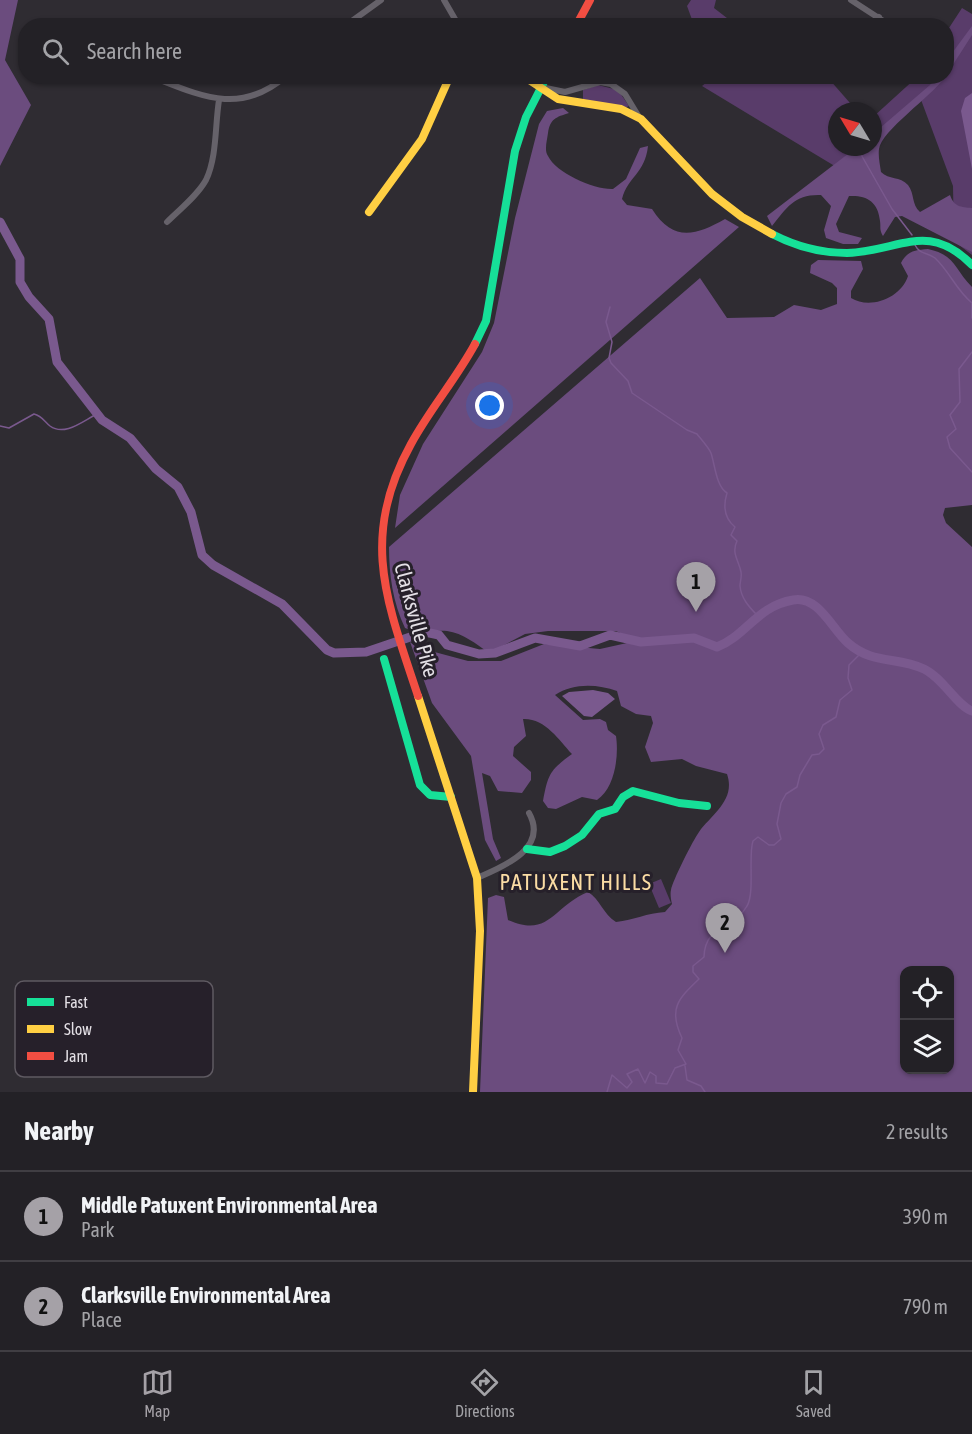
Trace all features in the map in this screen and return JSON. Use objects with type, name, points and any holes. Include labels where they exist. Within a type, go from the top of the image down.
[{"type":"main road","points":[[580,18],[590,0]]},
{"type":"main road","points":[[369,212],[422,139],[446,84]]},
{"type":"main road","points":[[536,84],[556,99],[609,105],[640,117],[658,133],[707,189],[742,216],[787,241],[811,249],[846,253],[870,251],[913,239],[928,239],[952,247],[972,264]]},
{"type":"main road","name":"Clarksville Pike","points":[[473,1092],[480,931],[477,878],[384,588],[380,560],[381,522],[387,492],[406,449],[467,358],[484,327],[515,151],[526,117],[543,84]]},
{"type":"main road","points":[[384,659],[420,785],[430,795],[452,797]]},
{"type":"main road","points":[[527,849],[550,852],[565,846],[582,835],[599,814],[615,809],[623,797],[633,791],[679,803],[707,806]]},
{"type":"street","points":[[356,18],[381,0]]},
{"type":"street","points":[[444,0],[454,18]]},
{"type":"street","points":[[851,0],[879,17]]},
{"type":"street","points":[[173,84],[219,100],[237,100],[257,96],[274,84]]},
{"type":"street","points":[[541,87],[565,92],[593,84]]},
{"type":"street","points":[[611,84],[625,93],[640,117]]},
{"type":"street","points":[[167,222],[190,200],[206,179],[212,162],[219,100]]},
{"type":"street","points":[[477,878],[514,860],[527,849],[534,828],[529,813]]},
{"type":"shaded area","points":[[0,0],[18,0],[5,60],[31,105],[0,166]]},
{"type":"shaded area","points":[[691,0],[716,0],[714,8],[727,18],[691,18],[687,6]]},
{"type":"shaded area","points":[[962,8],[972,14],[972,255],[954,241],[953,186],[920,97],[882,129],[882,109],[909,84],[954,84],[954,20]]},
{"type":"shaded area","points":[[972,26],[972,35],[954,63],[954,50]]},
{"type":"shaded area","points":[[704,84],[833,84],[849,102],[828,102],[828,156],[851,156],[838,168],[702,86]]},
{"type":"shaded area","points":[[931,84],[940,84],[897,123],[882,142],[882,126]]},
{"type":"shaded area","points":[[598,85],[618,90],[629,106],[625,108],[583,99],[583,90]]},
{"type":"shaded area","points":[[972,93],[972,169],[961,111],[965,98]]},
{"type":"shaded area","points":[[563,108],[569,113],[557,117],[552,122],[546,148],[552,162],[567,174],[596,187],[613,189],[626,179],[640,148],[648,146],[644,163],[628,185],[622,199],[627,205],[652,209],[668,227],[685,233],[704,229],[725,219],[739,227],[395,528],[400,495],[423,444],[482,352],[494,323],[515,218],[539,124],[547,111]]},
{"type":"shaded area","points":[[845,156],[879,156],[881,172],[902,180],[908,185],[915,206],[920,212],[950,195],[961,207],[972,208],[972,252],[902,216],[895,217],[883,236],[877,209],[866,198],[861,197],[849,196],[836,224],[839,232],[862,238],[858,244],[843,244],[826,238],[824,230],[831,206],[821,195],[798,199],[772,226],[767,216]]},
{"type":"shaded area","points":[[928,249],[944,255],[972,287],[972,505],[945,508],[943,515],[946,523],[972,547],[972,1092],[480,1092],[488,898],[496,895],[504,897],[508,920],[522,925],[542,923],[588,892],[616,922],[665,912],[672,904],[671,890],[683,861],[699,832],[726,799],[729,783],[727,774],[696,766],[682,759],[651,762],[645,747],[653,723],[651,716],[636,714],[621,706],[617,691],[593,686],[569,688],[555,695],[583,720],[600,719],[606,722],[608,730],[616,736],[617,753],[612,780],[597,800],[582,797],[556,809],[548,808],[543,801],[551,773],[572,754],[545,726],[523,719],[526,736],[514,747],[513,756],[531,772],[531,780],[522,793],[498,791],[490,776],[482,773],[493,839],[501,858],[496,861],[485,840],[471,756],[432,703],[410,642],[416,647],[468,661],[501,661],[544,644],[600,649],[636,641],[616,631],[548,631],[525,634],[489,653],[469,639],[453,632],[410,630],[405,628],[397,609],[392,589],[389,547],[700,278],[727,318],[774,317],[794,305],[821,310],[837,304],[837,288],[832,283],[810,273],[811,265],[818,260],[861,261],[863,269],[851,291],[851,298],[867,303],[884,300],[899,290],[908,276],[901,263],[912,252]]},
{"type":"shaded area","points":[[593,690],[608,693],[615,699],[592,717],[584,716],[562,696],[569,692]]},
{"type":"shaded area","points":[[661,879],[671,903],[659,908],[649,884]]},
{"type":"waterway","points":[[862,156],[892,209],[912,235]]},
{"type":"waterway","points":[[0,222],[20,259],[20,282],[29,297],[49,319],[57,362],[102,420],[130,438],[156,469],[178,487],[191,512],[202,555],[213,565],[282,604],[327,650],[334,653],[366,652],[425,632],[439,635],[447,645],[479,654],[495,653],[535,638],[580,646],[610,635],[641,642],[694,638],[717,647],[736,636],[770,608],[781,603],[802,600],[824,614],[842,637],[857,650],[867,655],[924,669],[931,673],[961,704],[972,711]]},
{"type":"waterway","points":[[915,245],[921,252],[935,258],[972,303]]},
{"type":"waterway","points":[[972,304],[972,318]]},
{"type":"waterway","points":[[610,307],[606,322],[612,342],[609,358],[611,363],[628,381],[632,393],[687,430],[697,434],[711,453],[718,480],[727,493],[725,503],[727,516],[735,527],[731,535],[737,541],[735,549],[741,572],[742,594],[757,615]]},
{"type":"waterway","points":[[972,352],[959,369],[960,402],[950,415],[956,429],[947,437],[950,448],[972,472]]},
{"type":"waterway","points":[[0,426],[9,428],[34,414],[50,426],[62,430],[97,414]]},
{"type":"waterway","points":[[607,1092],[612,1075],[627,1088],[632,1082],[627,1074],[638,1069],[645,1083],[650,1072],[656,1076],[656,1083],[667,1084],[675,1068],[686,1064],[678,1050],[682,1038],[676,1012],[681,999],[699,979],[693,972],[693,966],[704,957],[706,946],[714,933],[735,920],[747,906],[751,892],[753,841],[758,837],[769,845],[774,845],[781,839],[777,824],[781,803],[786,794],[797,787],[800,775],[812,755],[819,754],[824,749],[819,734],[823,725],[836,717],[840,700],[852,690],[848,678],[849,665],[861,653]]},
{"type":"waterway","points":[[685,1066],[687,1080],[701,1086],[705,1092]]},
{"type":"traffic: fast","points":[[475,344],[486,321],[515,151],[526,117],[543,84]]},
{"type":"traffic: fast","points":[[772,234],[808,248],[837,253],[866,251],[913,241],[927,241],[956,251],[972,265]]},
{"type":"traffic: fast","points":[[384,659],[420,785],[430,795],[451,797]]},
{"type":"traffic: fast","points":[[527,849],[550,852],[565,846],[582,835],[599,814],[615,809],[623,797],[633,791],[679,803],[707,806]]},
{"type":"traffic: slow","points":[[369,212],[422,139],[446,84]]},
{"type":"traffic: slow","points":[[535,84],[558,99],[621,109],[641,119],[712,194],[742,217],[772,234]]},
{"type":"traffic: slow","points":[[418,696],[477,878],[480,931],[473,1092]]},
{"type":"traffic: jam","points":[[580,18],[590,0]]},
{"type":"traffic: jam","points":[[418,696],[388,600],[383,570],[382,540],[386,510],[395,478],[411,444],[475,344]]},
{"type":"place","name":"Middle Patuxent Environmental Area","points":[[696,612]]},
{"type":"place","name":"Clarksville Environmental Area","points":[[725,953]]},
{"type":"district","name":"PATUXENT HILLS","points":[[576,882]]}]
